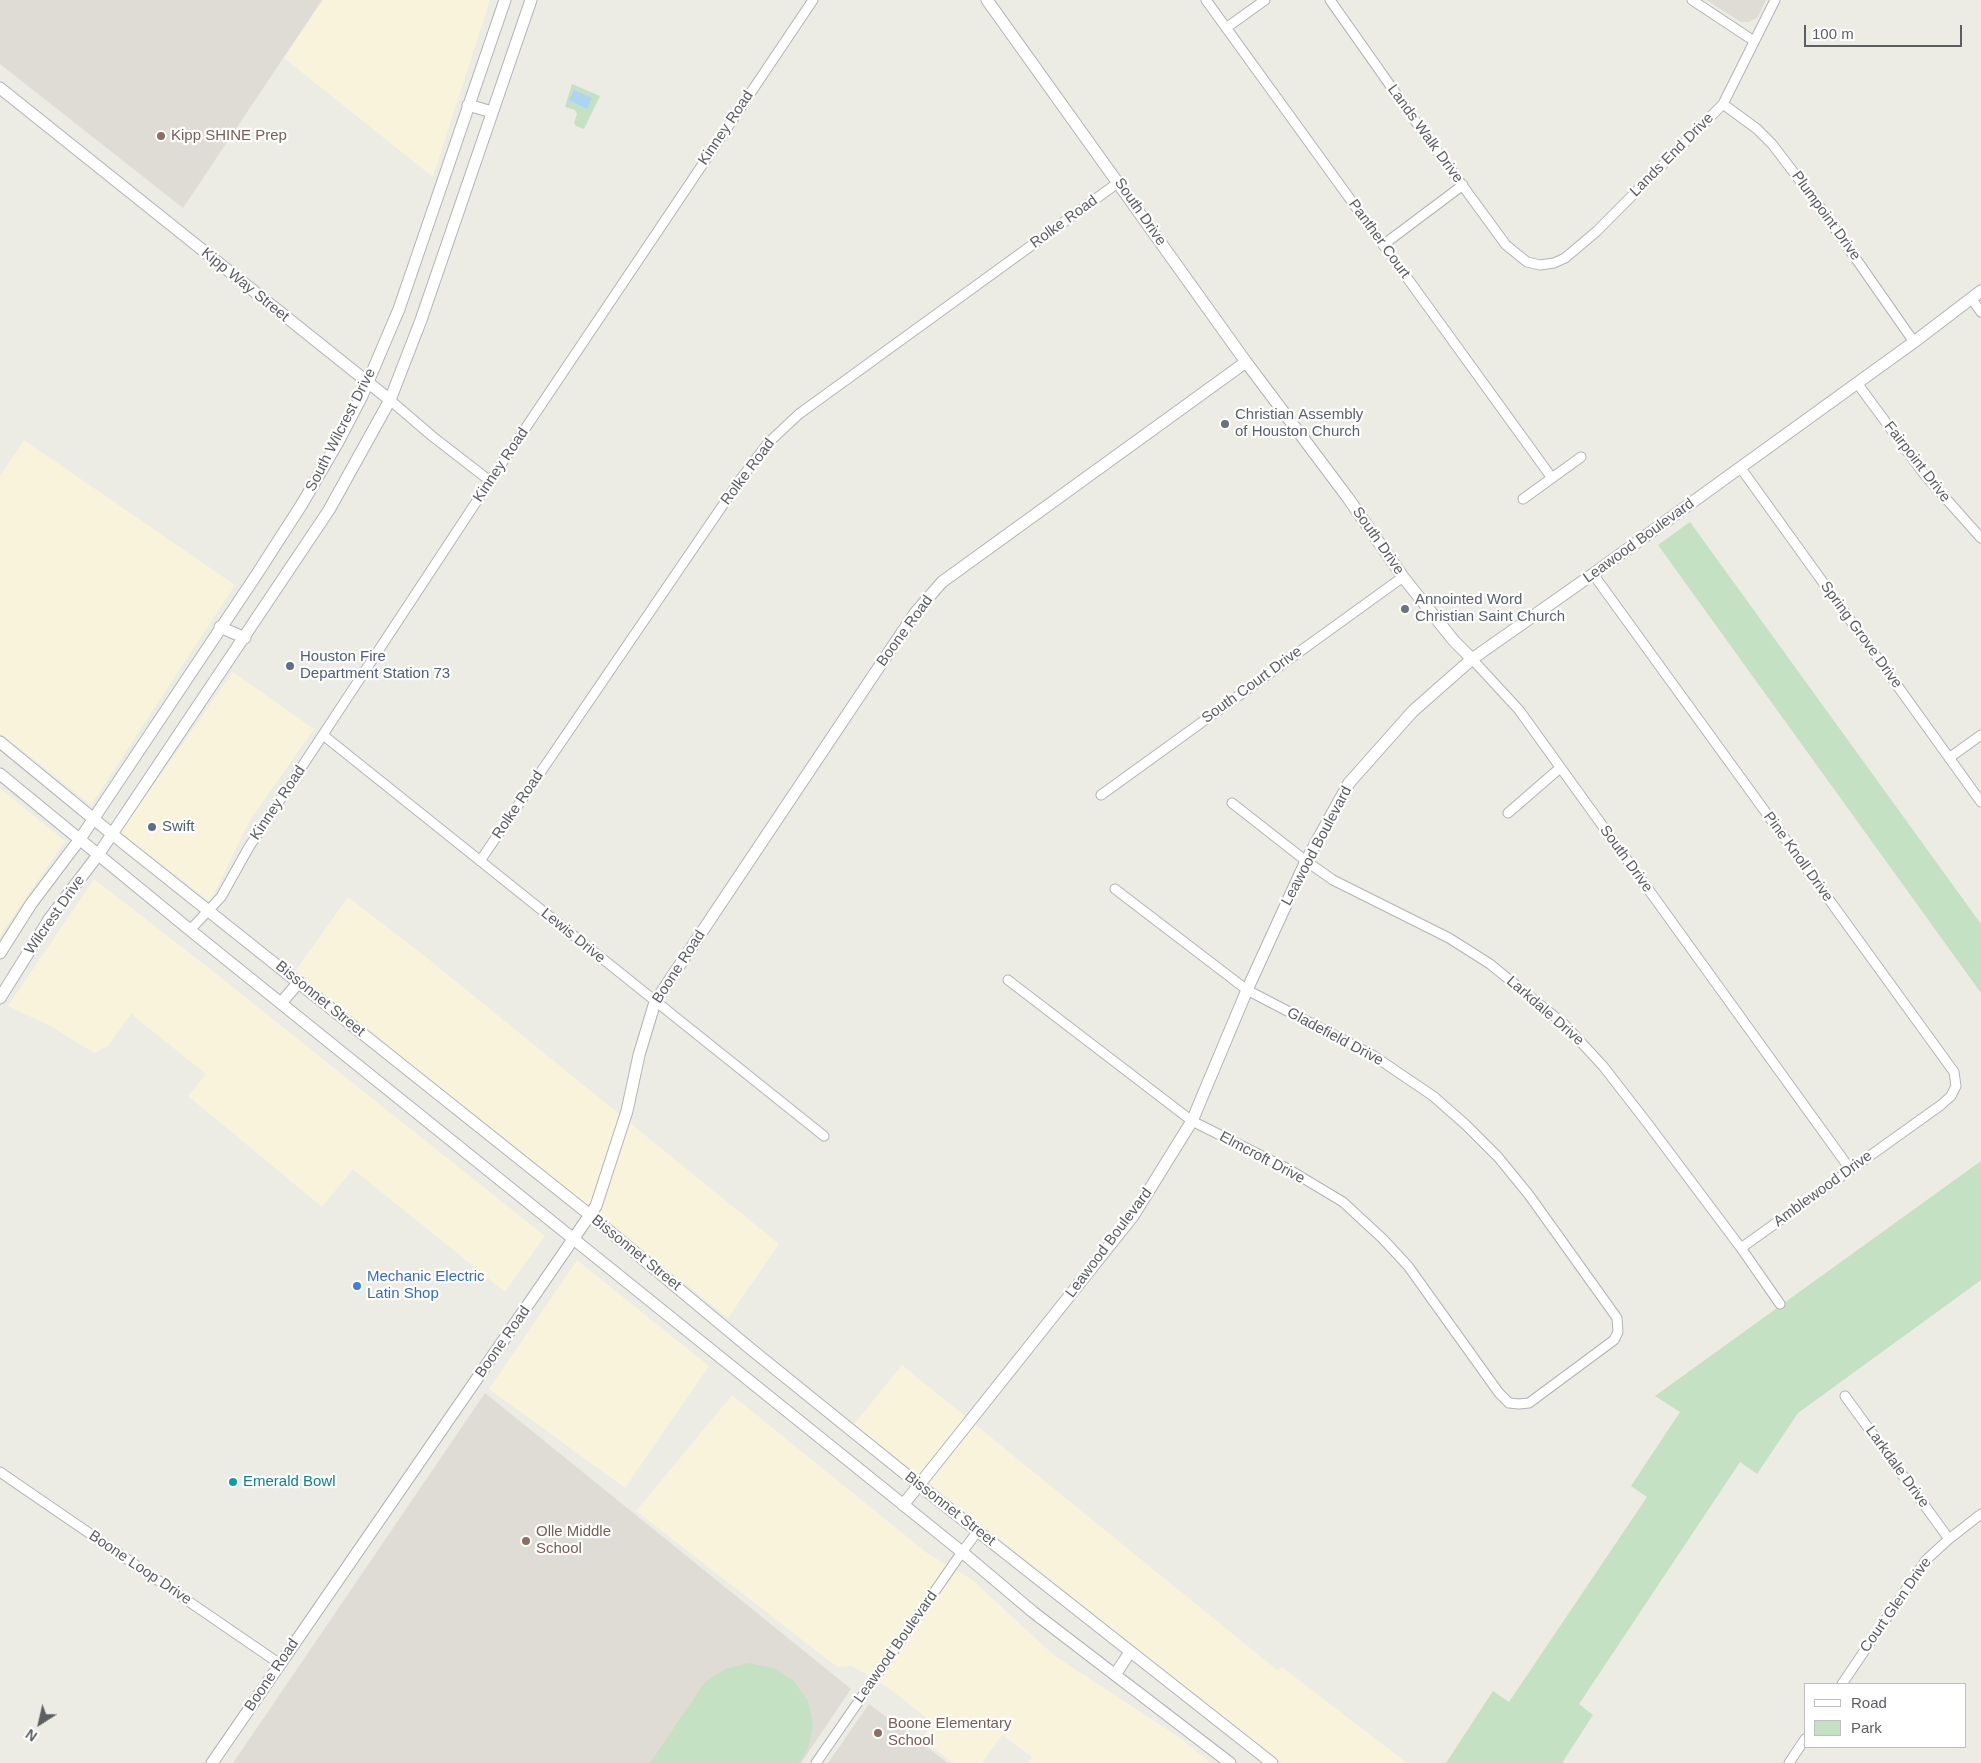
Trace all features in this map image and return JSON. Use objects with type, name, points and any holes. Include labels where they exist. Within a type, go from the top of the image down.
[{"type":"main road","name":"South Wilcrest Drive","points":[[94,818],[315,483],[368,383],[399,309],[505,0]]},
{"type":"main road","name":"South Wilcrest Drive","points":[[112,834],[329,510],[390,400],[421,320],[531,0]]},
{"type":"main road","name":"South Drive","points":[[987,0],[1246,362],[1348,498],[1403,577],[1454,641],[1472,659]]},
{"type":"main road","name":"Kipp Way Street","points":[[0,88],[390,400]]},
{"type":"main road","points":[[468,105],[492,112]]},
{"type":"main road","name":"Leawood Boulevard","points":[[903,1505],[1124,1228],[1192,1122],[1248,990],[1306,861],[1349,784],[1413,711],[1472,659],[1593,574],[1976,295]]},
{"type":"main road","name":"Boone Road","points":[[212,1763],[590,1216],[596,1206],[627,1111],[639,1055],[655,1002],[910,621],[942,582],[1246,362]]},
{"type":"main road","points":[[220,627],[245,638]]},
{"type":"main road","name":"Bissonnet Street","points":[[0,742],[112,834],[210,910],[590,1216],[919,1485],[1272,1763]]},
{"type":"main road","name":"Bissonnet Street","points":[[0,774],[190,930],[962,1552],[1038,1616],[1230,1763]]},
{"type":"main road","name":"Wilcrest Drive","points":[[0,952],[31,904],[94,818]]},
{"type":"main road","name":"Wilcrest Drive","points":[[1,995],[50,918],[112,834]]},
{"type":"main road","points":[[281,1003],[299,982]]},
{"type":"main road","points":[[1115,1675],[1130,1652]]},
{"type":"street","name":"Kinney Road","points":[[190,930],[221,897],[249,846],[490,480],[814,0]]},
{"type":"street","name":"Panther Court","points":[[1206,0],[1552,478]]},
{"type":"street","points":[[1226,28],[1265,0]]},
{"type":"street","name":"Lands Walk Drive","points":[[1330,0],[1506,245],[1527,262]]},
{"type":"street","points":[[1692,0],[1754,42]]},
{"type":"street","name":"Lands End Drive","points":[[1527,262],[1540,265],[1554,263],[1565,258],[1597,230],[1723,104],[1775,0]]},
{"type":"street","name":"Plumpoint Drive","points":[[1723,104],[1757,129],[1777,150],[1817,203],[1914,342]]},
{"type":"street","name":"Rolke Road","points":[[480,861],[740,480],[768,443],[799,414],[1119,182]]},
{"type":"street","points":[[1383,245],[1463,185]]},
{"type":"street","points":[[1976,295],[1981,312]]},
{"type":"street","name":"Fairpoint Drive","points":[[1857,383],[1924,474],[1981,538]]},
{"type":"street","name":"Kipp Way Street","points":[[390,400],[432,436],[490,480]]},
{"type":"street","points":[[1523,499],[1580,457]]},
{"type":"street","name":"Spring Grove Drive","points":[[1740,467],[1981,802]]},
{"type":"street","name":"Pine Knoll Drive","points":[[1593,574],[1954,1072],[1956,1086],[1951,1096],[1905,1130]]},
{"type":"street","name":"South Court Drive","points":[[1101,795],[1403,577]]},
{"type":"street","name":"South Drive","points":[[1472,659],[1519,710],[1850,1169]]},
{"type":"street","name":"Lewis Drive","points":[[323,735],[824,1136]]},
{"type":"street","points":[[1949,758],[1981,735]]},
{"type":"street","points":[[1508,814],[1560,768]]},
{"type":"street","name":"Larkdale Drive","points":[[1232,803],[1333,880],[1449,938],[1490,964],[1565,1026],[1603,1066],[1741,1248],[1780,1304]]},
{"type":"street","name":"Gladefield Drive","points":[[1115,889],[1248,990],[1374,1056],[1433,1096],[1498,1157],[1529,1195],[1617,1318],[1618,1332],[1614,1340],[1529,1403],[1509,1403],[1482,1370]]},
{"type":"street","name":"Elmcroft Drive","points":[[1008,980],[1192,1122],[1288,1169],[1348,1207],[1383,1238],[1408,1266],[1482,1370]]},
{"type":"street","name":"Amblewood Drive","points":[[1741,1248],[1905,1130]]},
{"type":"street","name":"Larkdale Drive","points":[[1845,1396],[1949,1539]]},
{"type":"street","name":"Boone Loop Drive","points":[[0,1472],[280,1664]]},
{"type":"street","name":"Court Glen Drive","points":[[1843,1683],[1926,1560],[1981,1514]]},
{"type":"street","name":"Leawood Boulevard","points":[[816,1763],[978,1531]]},
{"type":"street","points":[[1789,1763],[1804,1740]]},
{"type":"shaded area","name":"Kipp SHINE Prep","points":[[0,0],[322,0],[183,208],[0,64]]},
{"type":"shaded area","points":[[323,0],[490,0],[433,177],[284,58]]},
{"type":"shaded area","points":[[1706,0],[1766,0],[1758,17],[1749,22],[1741,22]]},
{"type":"shaded area","points":[[24,440],[235,585],[91,805],[0,733],[0,476]]},
{"type":"shaded area","points":[[233,672],[314,729],[250,820],[210,902],[120,832]]},
{"type":"shaded area","points":[[0,788],[65,841],[0,936]]},
{"type":"shaded area","points":[[94,879],[545,1236],[505,1292],[353,1169],[322,1207],[188,1096],[206,1074],[131,1014],[108,1046],[94,1053],[52,1027],[8,1006]]},
{"type":"shaded area","points":[[348,897],[426,957],[779,1244],[728,1318],[294,973]]},
{"type":"shaded area","points":[[577,1260],[709,1366],[625,1488],[489,1389]]},
{"type":"shaded area","points":[[902,1365],[1277,1670],[1282,1667],[1407,1763],[1281,1763],[854,1424]]},
{"type":"shaded area","name":"Olle Middle School","points":[[485,1393],[851,1689],[801,1763],[233,1763]]},
{"type":"shaded area","points":[[732,1395],[927,1553],[971,1579],[1055,1656],[1179,1737],[1211,1763],[1028,1763],[1032,1757],[1002,1735],[982,1763],[953,1763],[921,1739],[933,1723],[887,1687],[852,1666],[837,1667],[636,1511]]},
{"type":"shaded area","name":"Boone Elementary School","points":[[869,1704],[948,1763],[828,1763]]},
{"type":"green space","points":[[572,84],[600,96],[584,129],[576,126],[574,123],[577,114],[575,110],[565,107]]},
{"type":"green space","points":[[1690,522],[1981,924],[1981,993],[1658,545]]},
{"type":"green space","points":[[1981,1161],[1981,1280],[1798,1413],[1757,1474],[1740,1462],[1579,1704],[1593,1715],[1562,1763],[1446,1763],[1493,1691],[1509,1702],[1647,1497],[1631,1486],[1680,1412],[1655,1396]]},
{"type":"green space","points":[[749,1663],[773,1668],[794,1681],[808,1701],[813,1725],[808,1749],[799,1763],[650,1763],[705,1682],[725,1669]]},
{"type":"water","points":[[574,90],[592,98],[587,109],[569,100]]},
{"type":"place","name":"Kipp SHINE Prep","points":[[161,136]]},
{"type":"place","name":"Christian Assembly of Houston Church","points":[[1225,424]]},
{"type":"place","name":"Annointed Word Christian Saint Church","points":[[1405,609]]},
{"type":"place","name":"Houston Fire Department Station 73","points":[[290,666]]},
{"type":"place","name":"Swift","points":[[152,827]]},
{"type":"place","name":"Mechanic Electric Latin Shop","points":[[357,1286]]},
{"type":"place","name":"Emerald Bowl","points":[[233,1482]]},
{"type":"place","name":"Olle Middle School","points":[[526,1541]]},
{"type":"place","name":"Boone Elementary School","points":[[878,1733]]}]
